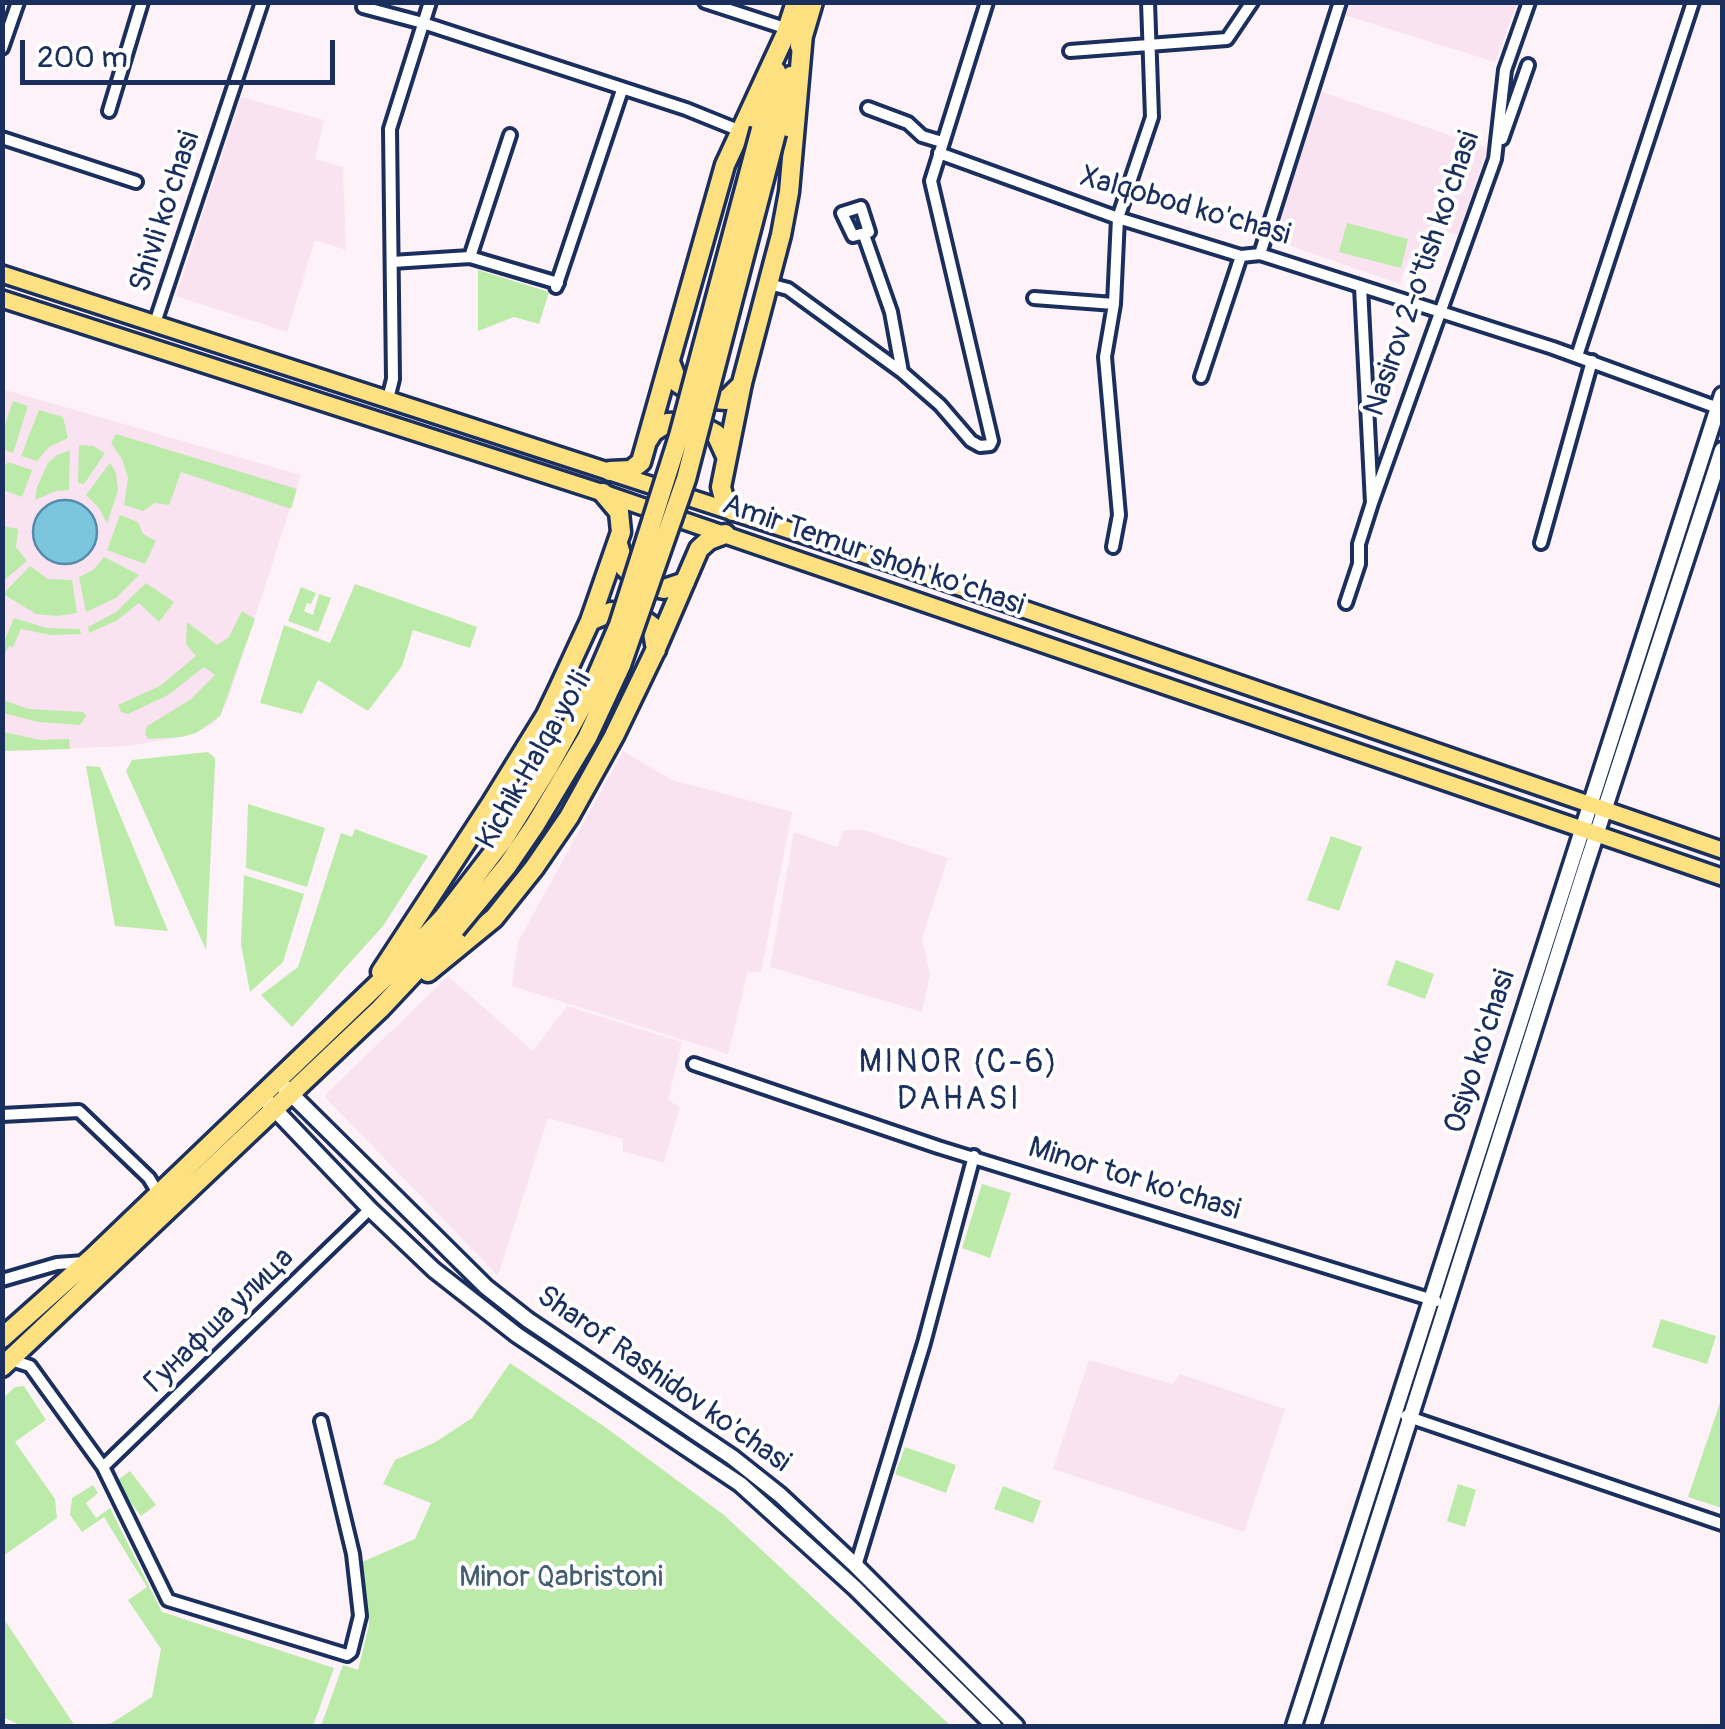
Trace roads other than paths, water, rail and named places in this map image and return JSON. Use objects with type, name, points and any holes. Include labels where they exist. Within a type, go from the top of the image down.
[{"type":"highway","name":"Kichik Halqa yo'li","points":[[2,1338],[88,1261],[362,998],[449,923],[508,866],[535,825],[586,738],[621,665],[686,479],[795,31],[796,2]]},
{"type":"highway","name":"Kichik Halqa yo'li","points":[[795,31],[813,2]]},
{"type":"highway","points":[[610,471],[627,471],[638,465],[733,128],[795,31]]},
{"type":"highway","points":[[732,511],[722,494],[726,462],[790,186],[795,31]]},
{"type":"highway","points":[[670,362],[678,383],[700,398],[726,400],[742,383]]},
{"type":"highway","points":[[648,440],[662,425],[694,422],[716,434],[726,462]]},
{"type":"highway","points":[[362,998],[537,730],[590,622],[622,525],[620,512],[603,493]]},
{"type":"highway","points":[[380,1009],[464,944],[508,902],[588,786],[704,544],[725,534]]},
{"type":"highway","points":[[618,544],[625,568],[642,585],[658,590],[685,582]]},
{"type":"highway","points":[[590,622],[611,612],[634,613],[652,626],[656,651]]},
{"type":"highway","name":"Kichik Halqa yo'li","points":[[6,1363],[380,1009],[449,923]]},
{"type":"main road","name":"Amir Temur shoh ko'chasi","points":[[2,274],[962,588],[1722,850]]},
{"type":"main road","name":"Amir Temur shoh ko'chasi","points":[[2,299],[603,493],[1722,876]]},
{"type":"main road","points":[[213,367],[220,344]]},
{"type":"main road","name":"Osiyo ko'chasi","points":[[1597,807],[1720,401]]},
{"type":"main road","name":"Osiyo ko'chasi","points":[[1312,1726],[1402,1415],[1430,1299],[1722,450]]},
{"type":"main road","points":[[954,612],[962,588]]},
{"type":"main road","points":[[1371,755],[1378,746],[1376,730]]},
{"type":"main road","name":"Osiyo ko'chasi","points":[[1294,1726],[1402,1415],[1446,1304],[1589,831]]},
{"type":"main road","name":"Sharof Rashidov ko'chasi","points":[[277,1080],[486,1286],[528,1320],[732,1457],[780,1495],[1016,1726]]},
{"type":"main road","name":"Sharof Rashidov ko'chasi","points":[[261,1095],[370,1210],[434,1270],[516,1335],[740,1484],[855,1588],[994,1726]]},
{"type":"street","points":[[2,48],[18,2]]},
{"type":"street","points":[[108,111],[142,2]]},
{"type":"street","name":"Shivli ko'chasi","points":[[155,323],[262,2]]},
{"type":"street","points":[[388,399],[393,379],[390,128],[430,2]]},
{"type":"street","points":[[705,2],[795,31]]},
{"type":"street","points":[[769,284],[788,289],[902,372],[940,405],[970,441],[986,446],[992,441],[931,181],[987,2]]},
{"type":"street","points":[[1112,547],[1118,515],[1105,357],[1114,304],[1118,218],[1152,117],[1148,2]]},
{"type":"street","points":[[1070,51],[1228,39],[1252,2]]},
{"type":"street","points":[[1260,254],[1340,2]]},
{"type":"street","name":"Nasirov 2-o'tish ko'chasi","points":[[1372,502],[1495,159],[1505,70],[1529,2]]},
{"type":"street","points":[[1577,356],[1693,2]]},
{"type":"street","points":[[363,7],[423,23],[733,128]]},
{"type":"street","points":[[1495,159],[1528,65]]},
{"type":"street","points":[[392,262],[470,256],[557,285],[622,90]]},
{"type":"street","name":"Xalqobod ko'chasi","points":[[868,108],[908,123],[940,148],[1118,218],[1241,256],[1260,254],[1720,401]]},
{"type":"street","points":[[470,256],[510,135]]},
{"type":"street","points":[[2,138],[136,182]]},
{"type":"street","points":[[864,235],[891,312],[902,372]]},
{"type":"street","points":[[1202,378],[1241,256]]},
{"type":"street","points":[[1346,603],[1372,502],[1361,287]]},
{"type":"street","points":[[1034,298],[1114,304]]},
{"type":"street","points":[[1541,542],[1592,362]]},
{"type":"street","name":"Minor tor ko'chasi","points":[[694,1064],[888,1131],[1446,1304]]},
{"type":"street","points":[[2,1115],[78,1110],[148,1178],[158,1193]]},
{"type":"street","points":[[856,1566],[924,1342],[974,1156]]},
{"type":"street","name":"Гунафша улица","points":[[103,1467],[370,1210]]},
{"type":"street","points":[[2,1280],[57,1264],[88,1261]]},
{"type":"street","points":[[6,1363],[30,1366],[103,1467],[168,1600],[347,1654],[351,1652],[360,1616],[353,1554],[321,1421]]},
{"type":"street","points":[[1402,1415],[1722,1524]]},
{"type":"water","points":[[65,500],[88,509],[97,532],[88,555],[65,564],[42,555],[33,532],[42,509]]},
{"type":"district","name":"MINOR (C-6) DAHASI","points":[[959,1082]]},
{"type":"park label","name":"Minor Qabristoni","points":[[561,1578]]}]
